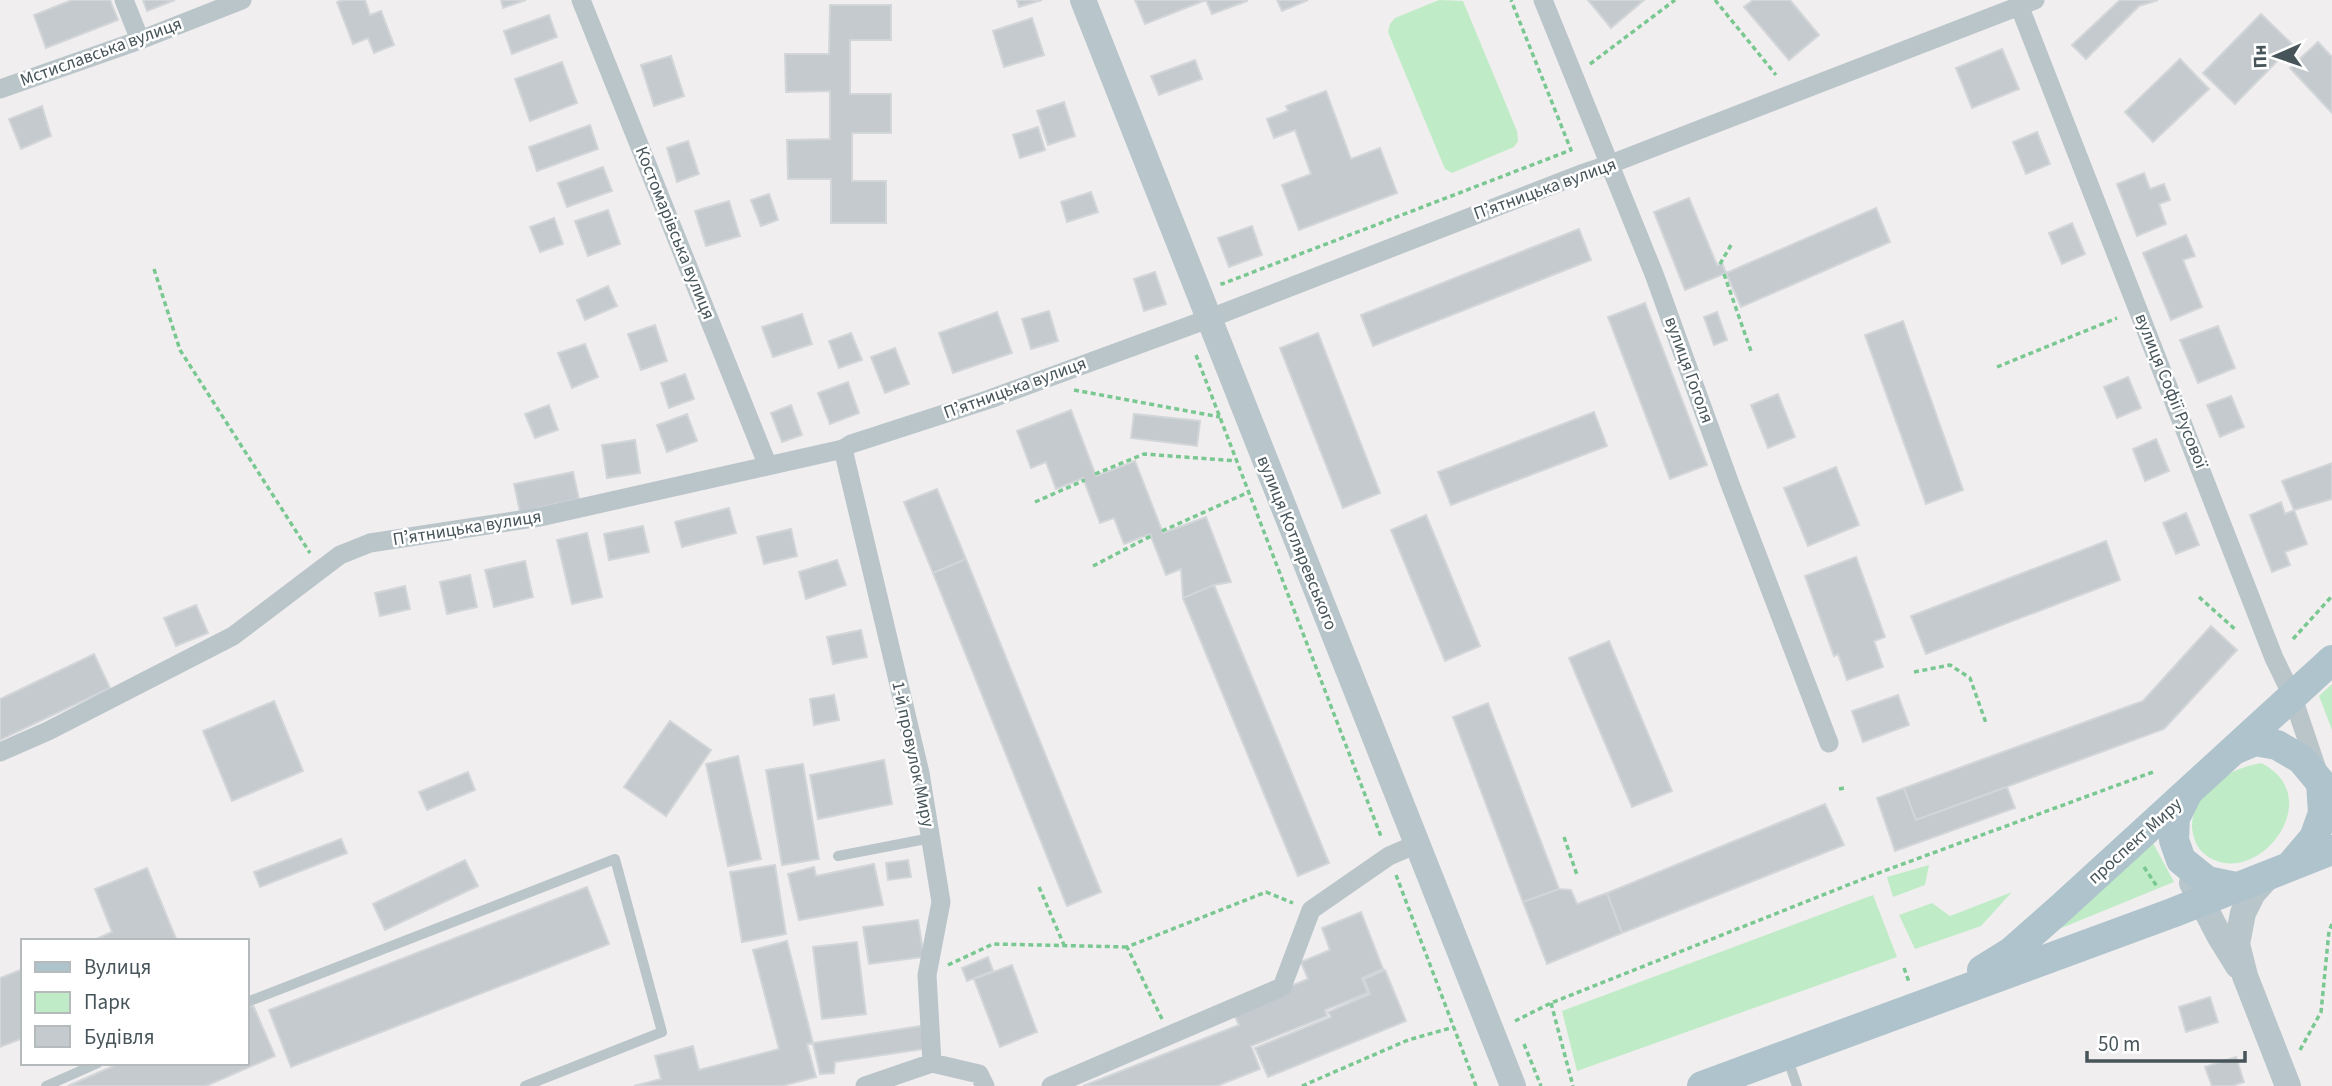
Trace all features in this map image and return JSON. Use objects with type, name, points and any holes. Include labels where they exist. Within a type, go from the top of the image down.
[{"type":"main road","name":"проспект Миру","points":[[1925,1004],[2011,952],[2332,660]]},
{"type":"main road","points":[[2234,750],[2255,741],[2277,745],[2301,760],[2321,783],[2323,813],[2314,838],[2281,869]]},
{"type":"main road","points":[[2187,794],[2175,818],[2175,841],[2181,860],[2207,881],[2236,887]]},
{"type":"main road","name":"проспект Миру","points":[[1702,1086],[2332,850]]},
{"type":"street","points":[[124,0],[140,40]]},
{"type":"street","name":"Мстиславська вулиця","points":[[0,89],[140,40],[242,0]]},
{"type":"street","name":"Костомарівська вулиця","points":[[581,0],[768,466]]},
{"type":"street","name":"вулиця Котляревського","points":[[1083,0],[1513,1086]]},
{"type":"street","name":"вулиця Гоголя","points":[[1543,0],[1654,274],[1829,743]]},
{"type":"street","name":"Пʼятницька вулиця","points":[[0,752],[48,731],[233,636],[340,555],[370,543],[540,517],[843,449],[1208,320],[2024,2]]},
{"type":"street","name":"вулиця Софії Русової","points":[[2024,2],[2274,658],[2292,695],[2321,783]]},
{"type":"street","name":"1-й провулок Миру","points":[[843,449],[920,773],[941,902],[927,975],[932,1063]]},
{"type":"street","points":[[1051,1086],[1282,988],[1311,910],[1389,856],[1417,844]]},
{"type":"street","points":[[2181,860],[2200,901],[2245,976]]},
{"type":"street","points":[[2281,869],[2253,893],[2243,913],[2236,944],[2245,976],[2288,1086]]},
{"type":"street","points":[[865,1086],[932,1063],[979,1074],[985,1086]]},
{"type":"lane","points":[[838,856],[931,838]]},
{"type":"lane","points":[[248,1002],[615,859],[662,1032],[524,1086]]},
{"type":"lane","points":[[1787,1055],[1797,1086]]},
{"type":"lane","points":[[46,1086],[93,1065]]},
{"type":"path","points":[[1223,284],[1571,150],[1511,0]]},
{"type":"path","points":[[1586,67],[1675,0]]},
{"type":"path","points":[[1715,0],[1776,75]]},
{"type":"path","points":[[1720,264],[1731,245]]},
{"type":"path","points":[[154,269],[180,350],[321,569]]},
{"type":"path","points":[[1724,274],[1752,354]]},
{"type":"path","points":[[1997,367],[2118,318]]},
{"type":"path","points":[[1196,355],[1476,1086]]},
{"type":"path","points":[[1074,390],[1220,417]]},
{"type":"path","points":[[1095,474],[1144,454],[1237,461]]},
{"type":"path","points":[[1035,502],[1085,480]]},
{"type":"path","points":[[1162,531],[1249,492]]},
{"type":"path","points":[[1093,566],[1150,536]]},
{"type":"path","points":[[2293,639],[2332,596]]},
{"type":"path","points":[[2199,597],[2238,631]]},
{"type":"path","points":[[1914,672],[1950,665],[1970,678],[1986,723]]},
{"type":"path","points":[[1515,1021],[1551,1003],[1872,875],[2153,772]]},
{"type":"path","points":[[1563,837],[1577,876]]},
{"type":"path","points":[[2137,857],[2158,888]]},
{"type":"path","points":[[1039,887],[1065,945]]},
{"type":"path","points":[[927,975],[993,944],[1127,947],[1266,892],[1311,910]]},
{"type":"path","points":[[2300,1050],[2321,1012],[2329,931],[2332,924]]},
{"type":"path","points":[[1127,947],[1170,1035]]},
{"type":"path","points":[[1551,1003],[1573,1086]]},
{"type":"path","points":[[1302,1086],[1408,1040],[1454,1027]]},
{"type":"green space","points":[[1439,0],[1463,1],[1517,131],[1518,141],[1514,147],[1452,173],[1445,169],[1388,32],[1395,18]]},
{"type":"green space","points":[[2332,684],[2332,730],[2319,696]]},
{"type":"green space","points":[[2261,763],[2281,779],[2289,798],[2287,818],[2277,838],[2261,853],[2242,862],[2222,863],[2198,847],[2192,828],[2193,815],[2198,803],[2214,784],[2237,770]]},
{"type":"green space","points":[[2153,843],[2174,882],[2054,931]]},
{"type":"green space","points":[[1929,865],[1925,885],[1893,897],[1887,877]]},
{"type":"green space","points":[[2012,892],[1981,926],[1915,949],[1899,915],[1932,903],[1950,916]]},
{"type":"green space","points":[[1873,895],[1897,957],[1577,1071],[1562,1011]]},
{"type":"building","points":[[72,0],[110,0],[118,20],[46,48],[34,15]]},
{"type":"building","points":[[143,0],[175,0],[147,11]]},
{"type":"building","points":[[365,0],[370,15],[381,11],[394,45],[374,53],[368,38],[353,44],[337,2]]},
{"type":"building","points":[[501,0],[526,0],[503,8]]},
{"type":"building","points":[[1017,0],[1042,0],[1019,7]]},
{"type":"building","points":[[1135,0],[1206,0],[1145,24]]},
{"type":"building","points":[[1206,0],[1246,0],[1247,1],[1212,14]]},
{"type":"building","points":[[1277,0],[1308,0],[1282,11]]},
{"type":"building","points":[[1588,0],[1644,0],[1611,28]]},
{"type":"building","points":[[1753,0],[1790,0],[1819,35],[1789,60],[1744,7]]},
{"type":"building","points":[[2120,0],[2158,0],[2139,6],[2086,59],[2072,45]]},
{"type":"building","points":[[830,5],[891,5],[891,40],[850,40],[850,94],[891,94],[891,133],[852,133],[852,181],[886,181],[886,223],[831,223],[831,179],[788,179],[787,140],[830,139],[830,91],[786,92],[785,54],[829,54]]},
{"type":"building","points":[[2261,14],[2293,45],[2235,104],[2203,73]]},
{"type":"building","points":[[549,15],[557,37],[512,54],[504,31]]},
{"type":"building","points":[[1032,18],[1044,55],[1004,67],[993,31]]},
{"type":"building","points":[[2318,42],[2332,57],[2332,113],[2290,68]]},
{"type":"building","points":[[2002,49],[2019,89],[1972,108],[1956,68]]},
{"type":"building","points":[[671,56],[684,96],[654,106],[641,65]]},
{"type":"building","points":[[2180,59],[2209,89],[2153,142],[2125,112]]},
{"type":"building","points":[[1195,60],[1202,79],[1159,95],[1151,76]]},
{"type":"building","points":[[562,62],[577,103],[530,121],[515,79]]},
{"type":"building","points":[[1326,91],[1351,159],[1380,148],[1397,193],[1299,230],[1282,185],[1311,174],[1295,130],[1274,138],[1267,119],[1288,111],[1286,106]]},
{"type":"building","points":[[1064,102],[1075,136],[1048,145],[1037,111]]},
{"type":"building","points":[[42,106],[51,136],[21,149],[9,119]]},
{"type":"building","points":[[590,125],[598,149],[537,171],[529,147]]},
{"type":"building","points":[[1038,127],[1045,150],[1020,158],[1013,135]]},
{"type":"building","points":[[2037,132],[2050,164],[2026,174],[2013,142]]},
{"type":"building","points":[[688,141],[699,174],[677,182],[667,148]]},
{"type":"building","points":[[603,167],[612,191],[567,207],[558,183]]},
{"type":"building","points":[[2144,173],[2150,189],[2164,184],[2170,200],[2159,204],[2166,224],[2137,236],[2117,184]]},
{"type":"building","points":[[1091,192],[1098,212],[1067,222],[1061,202]]},
{"type":"building","points":[[769,194],[778,220],[761,226],[751,200]]},
{"type":"building","points":[[1689,198],[1717,265],[1722,263],[1726,273],[1685,290],[1654,212]]},
{"type":"building","points":[[729,201],[740,236],[706,246],[695,211]]},
{"type":"building","points":[[1876,208],[1890,242],[1741,307],[1726,273]]},
{"type":"building","points":[[608,210],[620,244],[588,256],[575,221]]},
{"type":"building","points":[[554,218],[563,244],[540,252],[530,227]]},
{"type":"building","points":[[2072,223],[2085,254],[2062,264],[2049,233]]},
{"type":"building","points":[[1252,226],[1262,255],[1229,267],[1218,238]]},
{"type":"building","points":[[1579,229],[1591,260],[1373,346],[1361,315]]},
{"type":"building","points":[[2186,235],[2195,256],[2183,260],[2202,307],[2171,320],[2143,253]]},
{"type":"building","points":[[1155,272],[1166,304],[1144,311],[1134,279]]},
{"type":"building","points":[[608,286],[617,306],[585,320],[577,300]]},
{"type":"building","points":[[1645,303],[1707,465],[1670,479],[1608,317]]},
{"type":"building","points":[[1049,311],[1058,341],[1031,349],[1022,319]]},
{"type":"building","points":[[997,312],[1012,353],[953,373],[939,333]]},
{"type":"building","points":[[1717,312],[1727,340],[1714,345],[1704,317]]},
{"type":"building","points":[[802,314],[812,344],[773,357],[762,327]]},
{"type":"building","points":[[1903,321],[1963,490],[1926,504],[1865,335]]},
{"type":"building","points":[[655,325],[667,361],[641,370],[628,334]]},
{"type":"building","points":[[2218,326],[2235,368],[2198,383],[2180,340]]},
{"type":"building","points":[[851,333],[862,360],[839,368],[829,341]]},
{"type":"building","points":[[1318,333],[1380,493],[1343,508],[1280,348]]},
{"type":"building","points":[[585,344],[598,377],[572,388],[558,353]]},
{"type":"building","points":[[895,348],[909,384],[885,393],[871,357]]},
{"type":"building","points":[[685,374],[694,399],[669,408],[661,383]]},
{"type":"building","points":[[2128,377],[2141,408],[2117,418],[2104,387]]},
{"type":"building","points":[[848,382],[859,413],[830,424],[818,393]]},
{"type":"building","points":[[1778,394],[1795,437],[1768,448],[1751,405]]},
{"type":"building","points":[[2231,396],[2244,427],[2220,437],[2207,405]]},
{"type":"building","points":[[549,405],[558,430],[535,438],[525,414]]},
{"type":"building","points":[[791,405],[802,435],[782,442],[771,413]]},
{"type":"building","points":[[1071,410],[1096,476],[1135,461],[1163,533],[1206,517],[1231,582],[1214,585],[1183,598],[1181,569],[1166,575],[1150,534],[1124,544],[1114,518],[1100,523],[1083,478],[1056,489],[1046,462],[1031,468],[1017,431]]},
{"type":"building","points":[[1594,412],[1607,446],[1451,505],[1438,472]]},
{"type":"building","points":[[687,414],[697,441],[667,452],[657,425]]},
{"type":"building","points":[[1134,414],[1200,421],[1197,446],[1131,438]]},
{"type":"building","points":[[2156,439],[2169,471],[2145,481],[2133,449]]},
{"type":"building","points":[[635,440],[640,473],[607,478],[602,445]]},
{"type":"building","points":[[2332,463],[2332,499],[2294,510],[2282,481]]},
{"type":"building","points":[[1836,467],[1859,525],[1808,546],[1784,488]]},
{"type":"building","points":[[573,472],[579,499],[520,512],[514,484]]},
{"type":"building","points":[[937,489],[966,559],[933,573],[904,502]]},
{"type":"building","points":[[2281,502],[2285,514],[2294,510],[2307,544],[2285,552],[2290,565],[2272,572],[2250,515]]},
{"type":"building","points":[[729,508],[736,533],[682,547],[675,522]]},
{"type":"building","points":[[2186,513],[2199,545],[2176,554],[2163,523]]},
{"type":"building","points":[[1426,515],[1480,646],[1445,661],[1391,530]]},
{"type":"building","points":[[643,526],[649,552],[609,560],[604,534]]},
{"type":"building","points":[[791,529],[797,556],[764,564],[757,537]]},
{"type":"building","points":[[587,533],[602,597],[572,604],[557,540]]},
{"type":"building","points":[[2106,541],[2120,580],[1926,654],[1911,616]]},
{"type":"building","points":[[1856,557],[1885,637],[1874,641],[1883,667],[1847,680],[1838,654],[1834,656],[1805,576]]},
{"type":"building","points":[[966,559],[1101,892],[1067,906],[933,573]]},
{"type":"building","points":[[837,560],[846,585],[806,599],[799,572]]},
{"type":"building","points":[[525,561],[533,597],[494,607],[485,570]]},
{"type":"building","points":[[470,575],[477,607],[447,614],[440,582]]},
{"type":"building","points":[[1214,585],[1329,863],[1298,876],[1183,598]]},
{"type":"building","points":[[405,586],[410,609],[380,616],[375,593]]},
{"type":"building","points":[[196,605],[208,633],[176,646],[164,618]]},
{"type":"building","points":[[2211,626],[2237,650],[2164,729],[1916,820],[1904,788],[2143,701]]},
{"type":"building","points":[[861,630],[867,657],[833,664],[827,637]]},
{"type":"building","points":[[1609,641],[1672,791],[1632,807],[1569,658]]},
{"type":"building","points":[[94,654],[110,688],[0,740],[0,699]]},
{"type":"building","points":[[834,695],[839,720],[814,725],[810,699]]},
{"type":"building","points":[[1898,695],[1909,725],[1863,742],[1852,711]]},
{"type":"building","points":[[274,701],[303,771],[232,801],[203,731]]},
{"type":"building","points":[[1488,703],[1559,889],[1523,902],[1453,717]]},
{"type":"building","points":[[670,721],[711,750],[666,816],[624,787]]},
{"type":"building","points":[[738,756],[761,859],[728,866],[706,764]]},
{"type":"building","points":[[884,760],[892,804],[818,819],[810,775]]},
{"type":"building","points":[[803,764],[819,859],[782,865],[766,770]]},
{"type":"building","points":[[468,772],[475,790],[427,810],[419,792]]},
{"type":"building","points":[[2007,787],[2015,808],[1895,851],[1877,798],[1904,788],[1916,820]]},
{"type":"building","points":[[1825,804],[1844,845],[1622,933],[1607,893]]},
{"type":"building","points":[[341,839],[347,853],[260,887],[254,872]]},
{"type":"building","points":[[465,860],[478,886],[385,930],[373,904]]},
{"type":"building","points":[[908,860],[911,877],[888,880],[886,863]]},
{"type":"building","points":[[874,864],[883,905],[799,920],[788,874],[814,867],[816,876]]},
{"type":"building","points":[[775,865],[786,934],[742,942],[730,872]]},
{"type":"building","points":[[147,868],[176,939],[96,939],[112,932],[95,889]]},
{"type":"building","points":[[587,887],[609,944],[291,1067],[269,1010]]},
{"type":"building","points":[[1559,889],[1571,890],[1577,904],[1607,893],[1622,933],[1547,964],[1523,902]]},
{"type":"building","points":[[1361,912],[1383,969],[1362,978],[1368,993],[1325,1010],[1327,1016],[1251,1046],[1260,1069],[1217,1086],[1083,1086],[1239,1025],[1232,1010],[1308,979],[1301,962],[1330,950],[1322,928]]},
{"type":"building","points":[[918,920],[924,957],[869,964],[863,927]]},
{"type":"building","points":[[787,941],[813,1043],[807,1044],[816,1077],[782,1086],[634,1086],[661,1079],[655,1056],[693,1046],[699,1070],[779,1049],[753,950]]},
{"type":"building","points":[[857,942],[866,1014],[822,1019],[813,947]]},
{"type":"building","points":[[988,957],[993,971],[967,981],[962,968]]},
{"type":"building","points":[[1012,965],[1037,1032],[1000,1047],[974,979]]},
{"type":"building","points":[[21,970],[21,1039],[0,1047],[0,978]]},
{"type":"building","points":[[1385,970],[1406,1021],[1268,1077],[1255,1048],[1331,1017],[1328,1012],[1370,994],[1364,979]]},
{"type":"building","points":[[2210,997],[2218,1022],[2186,1032],[2179,1007]]},
{"type":"building","points":[[253,1005],[275,1056],[206,1086],[68,1086],[115,1065],[248,1065],[248,1008]]},
{"type":"building","points":[[921,1026],[924,1049],[835,1062],[834,1073],[820,1074],[813,1043]]},
{"type":"building","points":[[2236,1057],[2244,1082],[2232,1086],[2212,1086],[2205,1067]]}]
